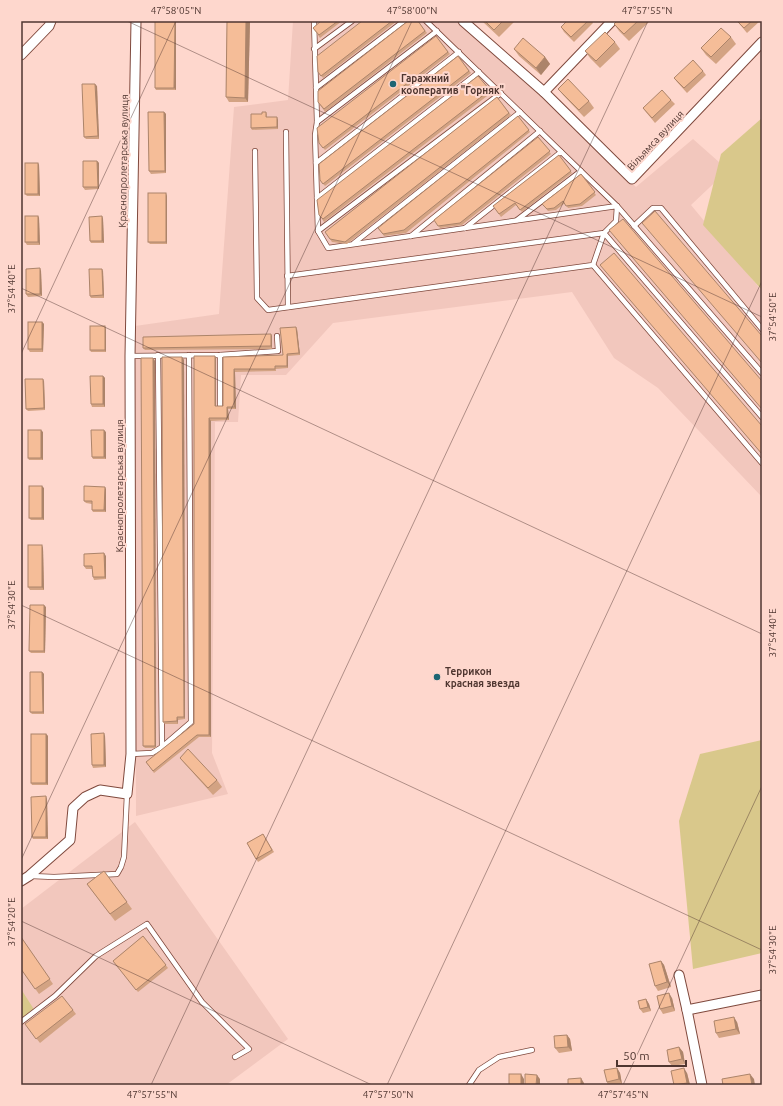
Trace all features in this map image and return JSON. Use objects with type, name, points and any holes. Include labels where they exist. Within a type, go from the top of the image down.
[{"type":"street","points":[[21,55],[49,26],[51,21]]},
{"type":"street","name":"Краснопролетарська вулиця","points":[[127,794],[131,754],[130,356],[136,21]]},
{"type":"street","name":"Вільямса вулиця","points":[[463,21],[544,92],[632,180],[762,42]]},
{"type":"street","points":[[544,92],[612,21]]},
{"type":"street","points":[[25,879],[70,840],[73,808],[84,797],[100,790],[127,794]]},
{"type":"street","points":[[679,975],[702,1085]]},
{"type":"street","points":[[687,1010],[762,995]]},
{"type":"lane","points":[[314,21],[318,231],[328,248],[617,206]]},
{"type":"lane","points":[[314,49],[352,21]]},
{"type":"lane","points":[[316,88],[404,21]]},
{"type":"lane","points":[[426,21],[617,206],[762,373]]},
{"type":"lane","points":[[317,122],[437,31]]},
{"type":"lane","points":[[316,163],[459,52]]},
{"type":"lane","points":[[317,198],[479,72]]},
{"type":"lane","points":[[318,231],[501,94]]},
{"type":"lane","points":[[352,244],[520,112]]},
{"type":"lane","points":[[286,132],[288,308]]},
{"type":"lane","points":[[411,236],[540,132]]},
{"type":"lane","points":[[255,151],[257,298],[268,310],[593,265]]},
{"type":"lane","points":[[465,228],[561,152]]},
{"type":"lane","points":[[517,220],[581,171]]},
{"type":"lane","points":[[593,265],[604,233],[616,221],[617,206]]},
{"type":"lane","points":[[634,226],[653,208],[661,208],[762,329]]},
{"type":"lane","points":[[287,276],[604,233]]},
{"type":"lane","points":[[604,233],[762,417]]},
{"type":"lane","points":[[593,265],[762,463]]},
{"type":"lane","points":[[130,356],[220,355],[278,351],[276,336]]},
{"type":"lane","points":[[158,355],[162,747]]},
{"type":"lane","points":[[131,754],[152,753],[162,747],[190,722],[189,355]]},
{"type":"lane","points":[[220,355],[220,405]]},
{"type":"lane","points":[[25,879],[117,874],[124,857],[127,794]]},
{"type":"lane","points":[[21,1022],[55,996],[96,956],[148,924],[202,1002],[249,1049],[235,1057]]},
{"type":"lane","points":[[469,1085],[479,1070],[498,1057],[532,1050]]},
{"type":"shaded area","points":[[293,21],[462,21],[636,187],[693,139],[728,170],[691,205],[762,291],[762,497],[658,388],[614,358],[572,292],[333,323],[286,375],[241,375],[238,422],[215,422],[212,753],[228,794],[136,816],[135,326],[219,314],[234,107],[288,100]]},
{"type":"shaded area","points":[[762,118],[762,290],[703,225],[721,154]]},
{"type":"shaded area","points":[[762,740],[762,953],[693,969],[679,821],[700,754]]},
{"type":"shaded area","points":[[135,822],[288,1039],[226,1085],[21,1085],[21,909]]},
{"type":"shaded area","points":[[21,989],[35,1011],[21,1024]]},
{"type":"building","points":[[155,21],[175,21],[174,88],[155,88]]},
{"type":"building","points":[[227,21],[246,21],[245,98],[226,97]]},
{"type":"building","points":[[321,21],[338,21],[319,35],[313,28]]},
{"type":"building","points":[[362,21],[392,21],[321,76],[318,72],[317,56]]},
{"type":"building","points":[[408,21],[418,21],[425,31],[324,109],[318,102],[318,91]]},
{"type":"building","points":[[485,21],[503,21],[494,30]]},
{"type":"building","points":[[567,21],[588,21],[571,37],[561,27]]},
{"type":"building","points":[[617,21],[638,21],[624,34],[614,24]]},
{"type":"building","points":[[737,21],[752,21],[744,28]]},
{"type":"building","points":[[721,28],[731,37],[711,57],[701,48]]},
{"type":"building","points":[[605,32],[615,42],[596,61],[585,51]]},
{"type":"building","points":[[436,36],[448,52],[323,148],[319,143],[317,128]]},
{"type":"building","points":[[523,38],[545,57],[536,68],[514,49]]},
{"type":"building","points":[[458,56],[469,71],[323,184],[320,180],[319,164]]},
{"type":"building","points":[[693,60],[703,71],[684,88],[674,78]]},
{"type":"building","points":[[478,76],[490,90],[323,219],[319,215],[317,200]]},
{"type":"building","points":[[568,79],[589,101],[579,110],[558,89]]},
{"type":"building","points":[[82,84],[95,84],[98,136],[84,137]]},
{"type":"building","points":[[662,90],[671,100],[652,118],[643,108]]},
{"type":"building","points":[[497,97],[509,113],[345,242],[330,239],[325,232]]},
{"type":"building","points":[[148,112],[164,112],[165,171],[149,171]]},
{"type":"building","points":[[262,112],[266,112],[266,117],[277,117],[277,127],[251,128],[251,114],[262,114]]},
{"type":"building","points":[[518,116],[529,130],[404,230],[383,234],[378,228]]},
{"type":"building","points":[[538,137],[550,151],[460,223],[438,226],[434,220]]},
{"type":"building","points":[[559,155],[571,171],[520,210],[515,203],[499,214],[493,206]]},
{"type":"building","points":[[83,161],[97,161],[98,187],[83,187]]},
{"type":"building","points":[[25,163],[38,163],[38,194],[25,194]]},
{"type":"building","points":[[581,174],[595,192],[580,204],[566,206],[563,201],[554,208],[547,209],[542,204]]},
{"type":"building","points":[[148,193],[166,193],[166,242],[148,242]]},
{"type":"building","points":[[655,211],[762,336],[762,363],[642,223]]},
{"type":"building","points":[[25,216],[38,216],[38,242],[25,242]]},
{"type":"building","points":[[102,216],[102,241],[90,241],[89,217]]},
{"type":"building","points":[[623,219],[762,381],[762,409],[609,230]]},
{"type":"building","points":[[614,253],[762,426],[762,454],[600,265]]},
{"type":"building","points":[[40,268],[40,294],[26,294],[26,269]]},
{"type":"building","points":[[89,269],[102,269],[103,295],[90,296]]},
{"type":"building","points":[[28,322],[42,322],[42,349],[28,349]]},
{"type":"building","points":[[90,326],[105,326],[105,350],[90,350]]},
{"type":"building","points":[[296,327],[299,353],[287,354],[287,366],[275,366],[275,369],[234,369],[234,407],[227,407],[227,418],[209,418],[209,735],[197,735],[153,771],[146,762],[194,724],[194,356],[215,356],[215,406],[223,406],[223,357],[283,355],[280,328]]},
{"type":"building","points":[[271,334],[271,346],[143,348],[143,337]]},
{"type":"building","points":[[162,357],[182,357],[184,717],[177,717],[177,721],[163,722]]},
{"type":"building","points":[[141,358],[153,358],[155,746],[143,746]]},
{"type":"building","points":[[90,376],[103,376],[103,404],[91,404]]},
{"type":"building","points":[[25,379],[43,379],[44,408],[26,409]]},
{"type":"building","points":[[28,430],[41,430],[41,458],[28,458]]},
{"type":"building","points":[[91,430],[104,430],[104,457],[92,457]]},
{"type":"building","points":[[29,486],[42,486],[42,518],[29,518]]},
{"type":"building","points":[[84,486],[105,487],[104,510],[92,510],[92,501],[84,501]]},
{"type":"building","points":[[28,545],[42,545],[42,587],[28,587]]},
{"type":"building","points":[[104,553],[105,577],[93,577],[92,566],[84,566],[84,554]]},
{"type":"building","points":[[30,605],[44,605],[44,651],[29,651]]},
{"type":"building","points":[[30,672],[42,672],[43,712],[30,712]]},
{"type":"building","points":[[104,733],[104,765],[92,765],[91,734]]},
{"type":"building","points":[[31,734],[46,734],[46,783],[31,783]]},
{"type":"building","points":[[188,749],[217,780],[208,788],[180,758]]},
{"type":"building","points":[[46,796],[46,837],[32,837],[31,797]]},
{"type":"building","points":[[263,834],[272,850],[256,859],[247,843]]},
{"type":"building","points":[[104,871],[127,902],[110,914],[87,884]]},
{"type":"building","points":[[143,936],[166,965],[136,990],[113,961]]},
{"type":"building","points":[[21,937],[50,979],[35,989],[21,969]]},
{"type":"building","points":[[661,961],[667,982],[655,986],[649,964]]},
{"type":"building","points":[[669,993],[672,1006],[660,1009],[657,996]]},
{"type":"building","points":[[62,996],[73,1010],[36,1039],[25,1024]]},
{"type":"building","points":[[646,999],[648,1007],[640,1009],[638,1001]]},
{"type":"building","points":[[734,1017],[736,1029],[716,1033],[714,1021]]},
{"type":"building","points":[[567,1035],[568,1047],[555,1048],[554,1036]]},
{"type":"building","points":[[679,1047],[682,1059],[669,1062],[667,1050]]},
{"type":"building","points":[[617,1068],[619,1079],[607,1082],[604,1070]]},
{"type":"building","points":[[684,1068],[687,1083],[674,1085],[671,1071]]},
{"type":"building","points":[[509,1074],[521,1074],[521,1085],[509,1085]]},
{"type":"building","points":[[525,1074],[537,1075],[536,1085],[525,1085]]},
{"type":"building","points":[[750,1074],[752,1085],[723,1085],[722,1079]]},
{"type":"building","points":[[581,1078],[581,1085],[568,1085],[568,1079]]},
{"type":"place","name":"Гаражний кооператив \"Горняк\"","points":[[393,84]]},
{"type":"place","name":"Террикон красная звезда","points":[[437,677]]}]
